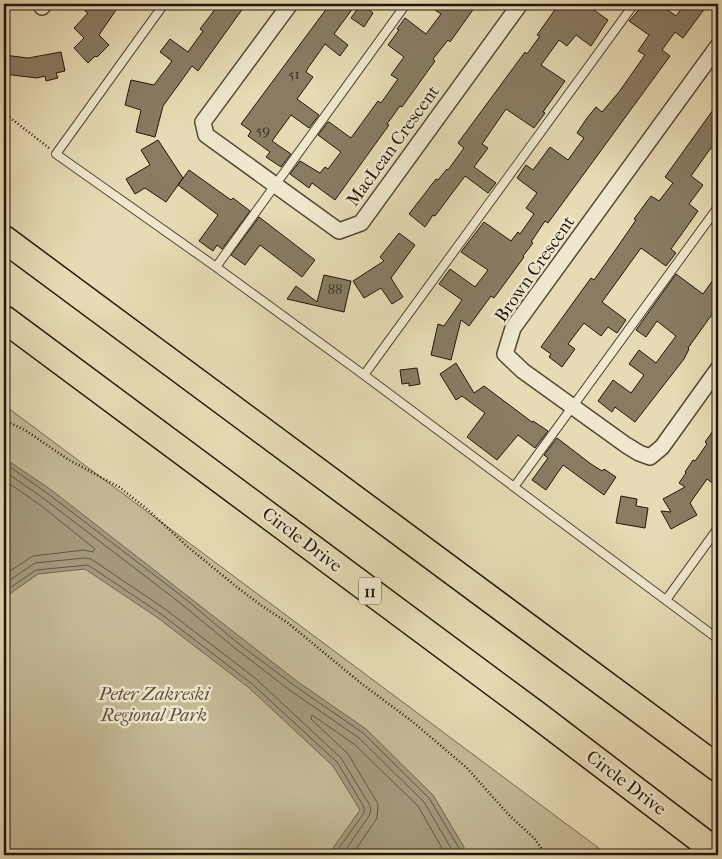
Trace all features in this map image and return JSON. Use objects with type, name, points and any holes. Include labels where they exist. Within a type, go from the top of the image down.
[{"type":"highway","points":[[4,239],[595,675],[718,768]]},
{"type":"highway","name":"Circle Drive","points":[[9,323],[537,715],[718,854]]},
{"type":"street","name":"MacLean Crescent","points":[[290,4],[203,122],[206,135],[339,231],[361,223],[520,4]]},
{"type":"street","name":"Brown Crescent","points":[[718,46],[513,328],[506,354],[523,371],[626,445],[639,454],[650,457],[662,447],[718,369]]},
{"type":"lane","points":[[164,4],[56,154],[364,375],[718,639]]},
{"type":"lane","points":[[216,267],[406,4]]},
{"type":"lane","points":[[364,375],[634,4]]},
{"type":"lane","points":[[514,487],[718,207]]},
{"type":"lane","points":[[666,600],[718,528]]},
{"type":"path","points":[[4,113],[56,154]]},
{"type":"path","points":[[4,420],[25,430],[70,460],[119,488],[147,509],[188,547],[238,588],[288,623],[467,768],[508,814],[534,838],[546,855]]},
{"type":"green space","name":"Peter Zakreski Regional Park","points":[[4,405],[608,855],[4,855]]},
{"type":"water","points":[[4,458],[50,489],[298,682],[366,729],[433,795],[464,847],[464,855],[328,855],[360,810],[333,766],[248,687],[158,618],[85,569],[38,574],[4,598]]},
{"type":"building","points":[[91,4],[120,4],[99,35],[109,45],[88,63],[74,48],[84,38],[74,28],[88,13],[85,11]]},
{"type":"building","points":[[219,4],[246,4],[198,71],[192,66],[163,106],[155,137],[136,132],[141,110],[125,105],[131,80],[154,85],[172,61],[160,52],[170,39],[188,52],[203,31],[200,29]]},
{"type":"building","points":[[330,4],[356,4],[334,34],[348,45],[340,56],[325,44],[308,68],[306,72],[313,77],[297,99],[319,115],[309,128],[291,115],[272,141],[291,154],[281,167],[266,157],[270,152],[248,136],[251,131],[241,124]]},
{"type":"building","points":[[361,4],[373,13],[364,27],[351,18]]},
{"type":"building","points":[[426,4],[477,4],[450,42],[448,40],[433,59],[435,61],[402,107],[400,106],[387,124],[389,125],[335,200],[312,183],[309,188],[290,174],[300,161],[320,173],[325,167],[328,169],[341,152],[318,135],[328,122],[351,138],[378,101],[381,103],[398,79],[391,75],[404,57],[388,45],[399,30],[397,29],[405,18],[426,34],[441,14]]},
{"type":"building","points":[[559,4],[594,4],[591,8],[608,20],[591,46],[576,35],[567,46],[559,40],[541,65],[565,81],[534,128],[506,109],[482,144],[488,148],[474,167],[496,183],[488,193],[465,176],[425,227],[409,214],[436,179],[438,180],[448,170],[464,148],[458,143],[525,52],[527,54],[540,36],[537,35]]},
{"type":"building","points":[[644,4],[659,4],[676,16],[685,4],[708,4],[683,38],[675,32],[662,50],[670,56],[548,223],[545,221],[531,242],[533,243],[524,257],[494,298],[491,296],[469,326],[461,320],[451,360],[431,355],[438,324],[444,326],[462,300],[439,284],[450,269],[475,287],[488,270],[461,252],[484,222],[511,241],[518,232],[520,234],[534,214],[526,208],[537,193],[517,178],[526,165],[533,170],[550,147],[568,160],[584,138],[577,133],[587,118],[596,107],[602,112],[619,92],[645,55],[638,51],[649,35],[629,21]]},
{"type":"building","points":[[61,52],[65,71],[56,73],[58,78],[46,81],[45,76],[37,78],[4,74],[4,55],[28,58]]},
{"type":"building","points":[[718,103],[718,138],[691,176],[703,185],[689,204],[698,211],[671,249],[676,253],[666,266],[641,248],[602,302],[626,320],[617,333],[608,327],[601,336],[584,323],[568,344],[575,349],[562,367],[549,357],[551,354],[541,347],[591,278],[594,280],[651,196],[659,201],[673,183],[665,177]]},
{"type":"building","points":[[158,140],[183,178],[166,202],[145,188],[135,194],[126,179],[150,165],[141,150]]},
{"type":"building","points":[[189,170],[250,211],[222,249],[217,245],[213,251],[199,241],[218,215],[178,185]]},
{"type":"building","points":[[259,217],[315,260],[302,277],[260,245],[245,265],[231,255]]},
{"type":"building","points":[[399,233],[415,245],[391,278],[403,297],[392,304],[381,288],[364,298],[353,281],[384,261],[380,257]]},
{"type":"building","points":[[718,273],[718,306],[688,348],[684,359],[635,422],[615,407],[612,412],[598,401],[613,380],[631,393],[644,375],[629,364],[639,350],[656,363],[676,336],[657,321],[646,337],[636,330],[676,274],[703,294]]},
{"type":"building","points":[[324,275],[351,281],[344,312],[287,299],[296,286],[317,302]]},
{"type":"building","points":[[456,363],[474,393],[484,386],[532,422],[548,431],[535,448],[518,435],[497,460],[467,437],[485,413],[462,396],[456,400],[440,374]]},
{"type":"building","points":[[417,368],[420,384],[409,386],[409,383],[402,384],[400,370]]},
{"type":"building","points":[[718,424],[718,487],[707,479],[690,503],[697,515],[671,529],[661,511],[671,512],[663,499],[685,487],[679,483],[693,460],[695,461],[707,444],[705,442]]},
{"type":"building","points":[[557,438],[591,464],[602,471],[604,469],[616,477],[604,495],[563,465],[546,490],[532,480],[548,458],[544,455]]},
{"type":"building","points":[[621,496],[637,499],[636,506],[648,508],[645,528],[616,523]]}]
